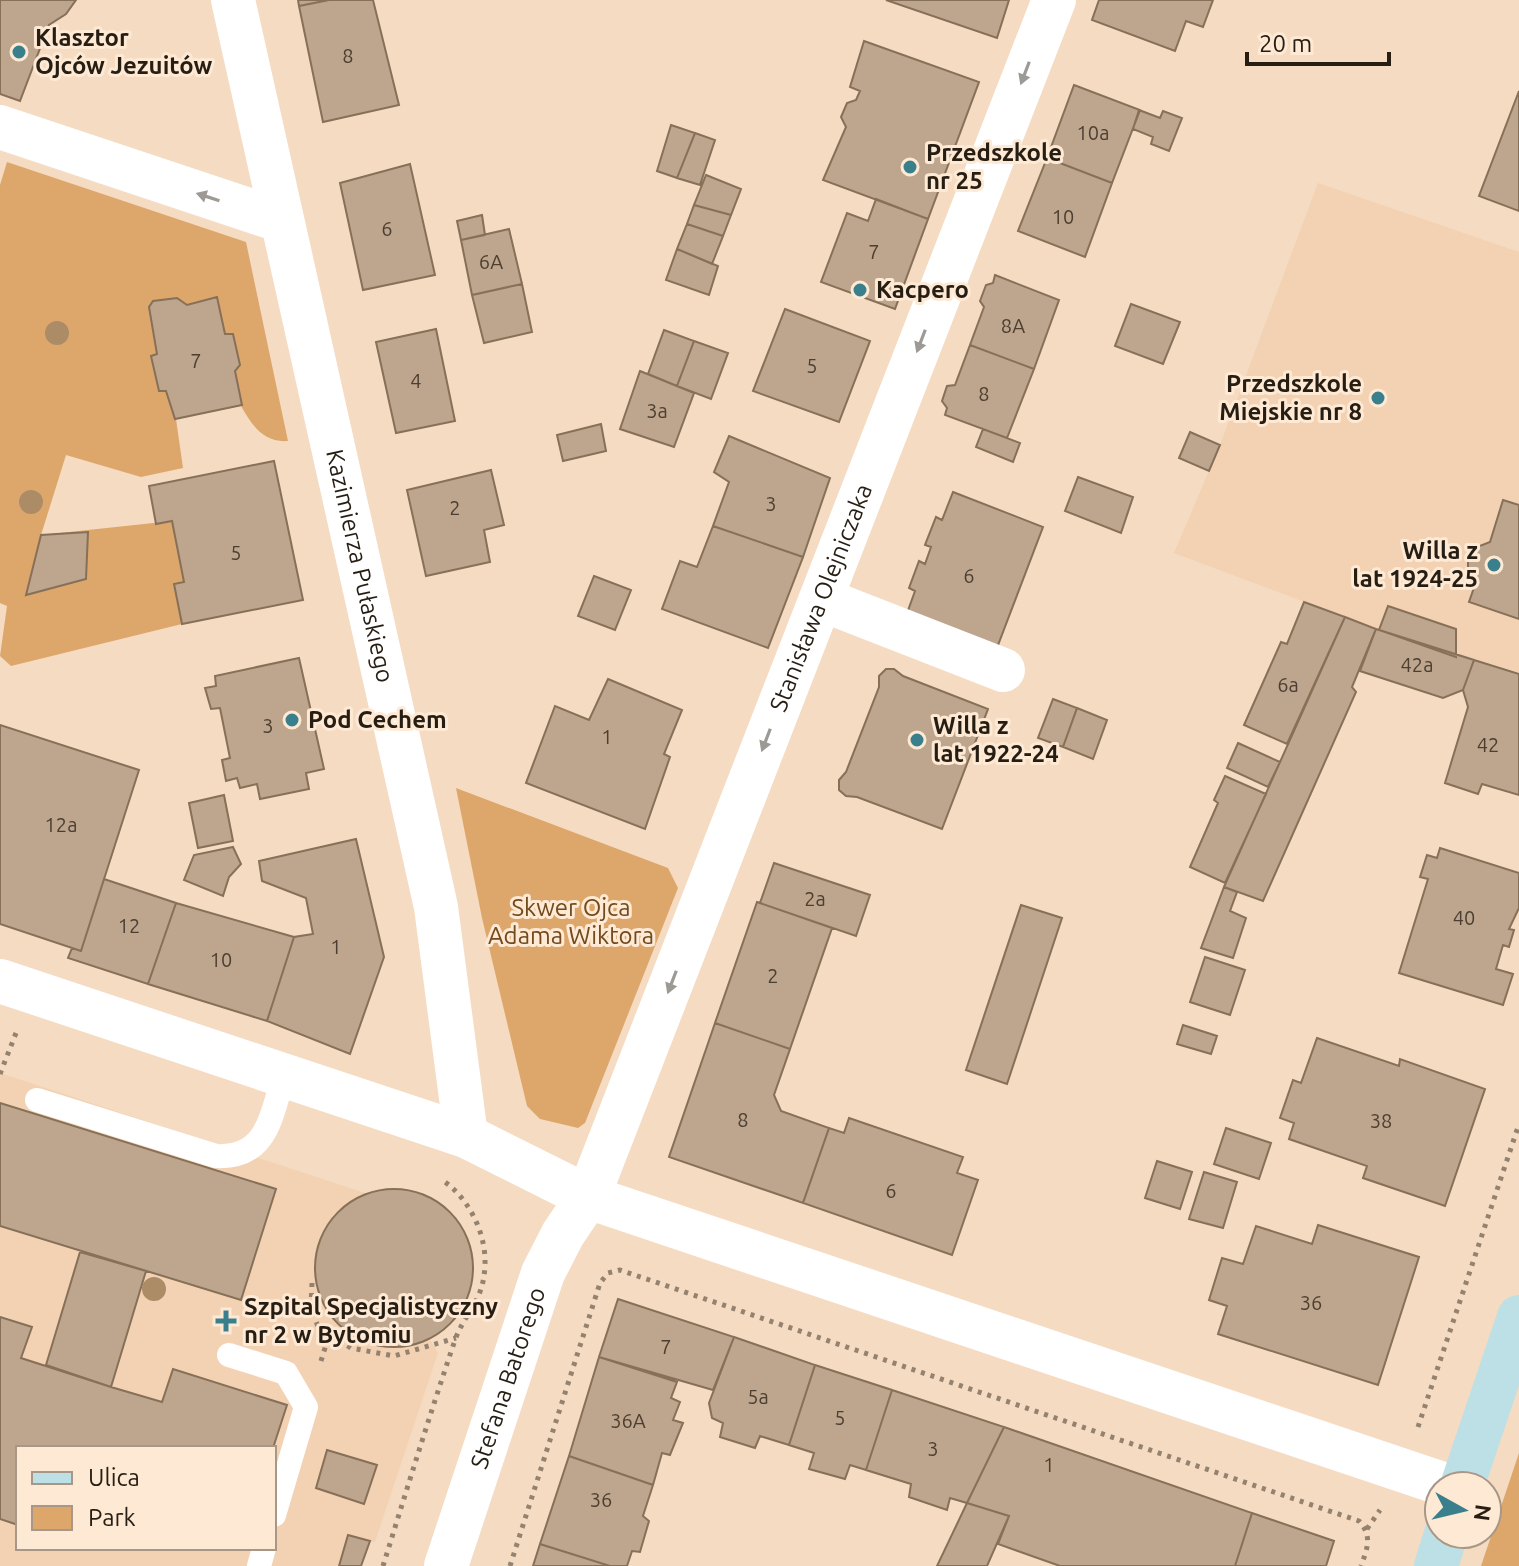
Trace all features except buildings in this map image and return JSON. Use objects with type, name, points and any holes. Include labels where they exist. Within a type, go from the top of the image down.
[{"type":"main road","points":[[1467,1470],[1519,1317]]},
{"type":"street","name":"Kazimierza Pułaskiego","points":[[233,0],[436,907],[466,1136]]},
{"type":"street","name":"Stanisława Olejniczaka","points":[[588,1197],[1054,0]]},
{"type":"street","points":[[0,127],[282,221]]},
{"type":"street","points":[[821,599],[1003,670]]},
{"type":"street","points":[[0,981],[466,1136],[588,1197],[1423,1477]]},
{"type":"street","name":"Stefana Batorego","points":[[446,1566],[543,1273],[563,1234],[588,1197]]},
{"type":"lane","points":[[37,1100],[216,1156],[231,1157],[255,1146],[265,1131],[284,1075]]},
{"type":"lane","points":[[229,1355],[286,1373],[306,1407],[276,1508]]},
{"type":"path","points":[[1412,1432],[1418,1427],[1519,1124]]},
{"type":"path","points":[[383,1566],[456,1338],[482,1290],[485,1262],[479,1232],[457,1190],[433,1174]]},
{"type":"path","points":[[510,1566],[600,1283],[608,1273],[620,1270],[1359,1521],[1367,1529],[1369,1543],[1361,1566]]},
{"type":"path","points":[[312,1283],[311,1306],[318,1327],[351,1348],[394,1356],[456,1338]]},
{"type":"shaded area","name":"Przedszkole Miejskie nr 8","points":[[1318,183],[1519,252],[1519,674],[1376,629],[1174,553],[1220,445]]},
{"type":"shaded area","name":"Szpital Specjalistyczny nr 2 w Bytomiu","points":[[0,1073],[368,1194],[386,1190],[425,1194],[456,1217],[471,1247],[473,1281],[458,1314],[429,1338],[438,1353],[375,1542],[369,1542],[361,1566],[0,1566]]},
{"type":"green space","points":[[7,162],[246,242],[288,441],[265,436],[241,406],[176,419],[183,468],[141,477],[66,455],[41,535],[172,521],[184,582],[174,585],[182,624],[11,666],[0,656],[7,606],[0,603],[0,185]]},
{"type":"green space","name":"Skwer Ojca Adama Wiktora","points":[[456,788],[668,868],[678,888],[585,1123],[578,1128],[540,1119],[527,1106],[482,918]]},
{"type":"green space","points":[[1519,1453],[1519,1566],[1481,1566],[1486,1550],[1503,1550],[1503,1501]]},
{"type":"place","name":"Klasztor Ojców Jezuitów","points":[[19,52]]},
{"type":"place","name":"Przedszkole nr 25","points":[[910,167]]},
{"type":"place","name":"Kacpero","points":[[860,290]]},
{"type":"place","name":"Przedszkole Miejskie nr 8","points":[[1378,398]]},
{"type":"place","name":"Willa z lat 1924-25","points":[[1494,565]]},
{"type":"place","name":"Pod Cechem","points":[[292,720]]},
{"type":"place","name":"Willa z lat 1922-24","points":[[917,740]]},
{"type":"place","name":"Szpital Specjalistyczny nr 2 w Bytomiu","points":[[226,1321]]}]
